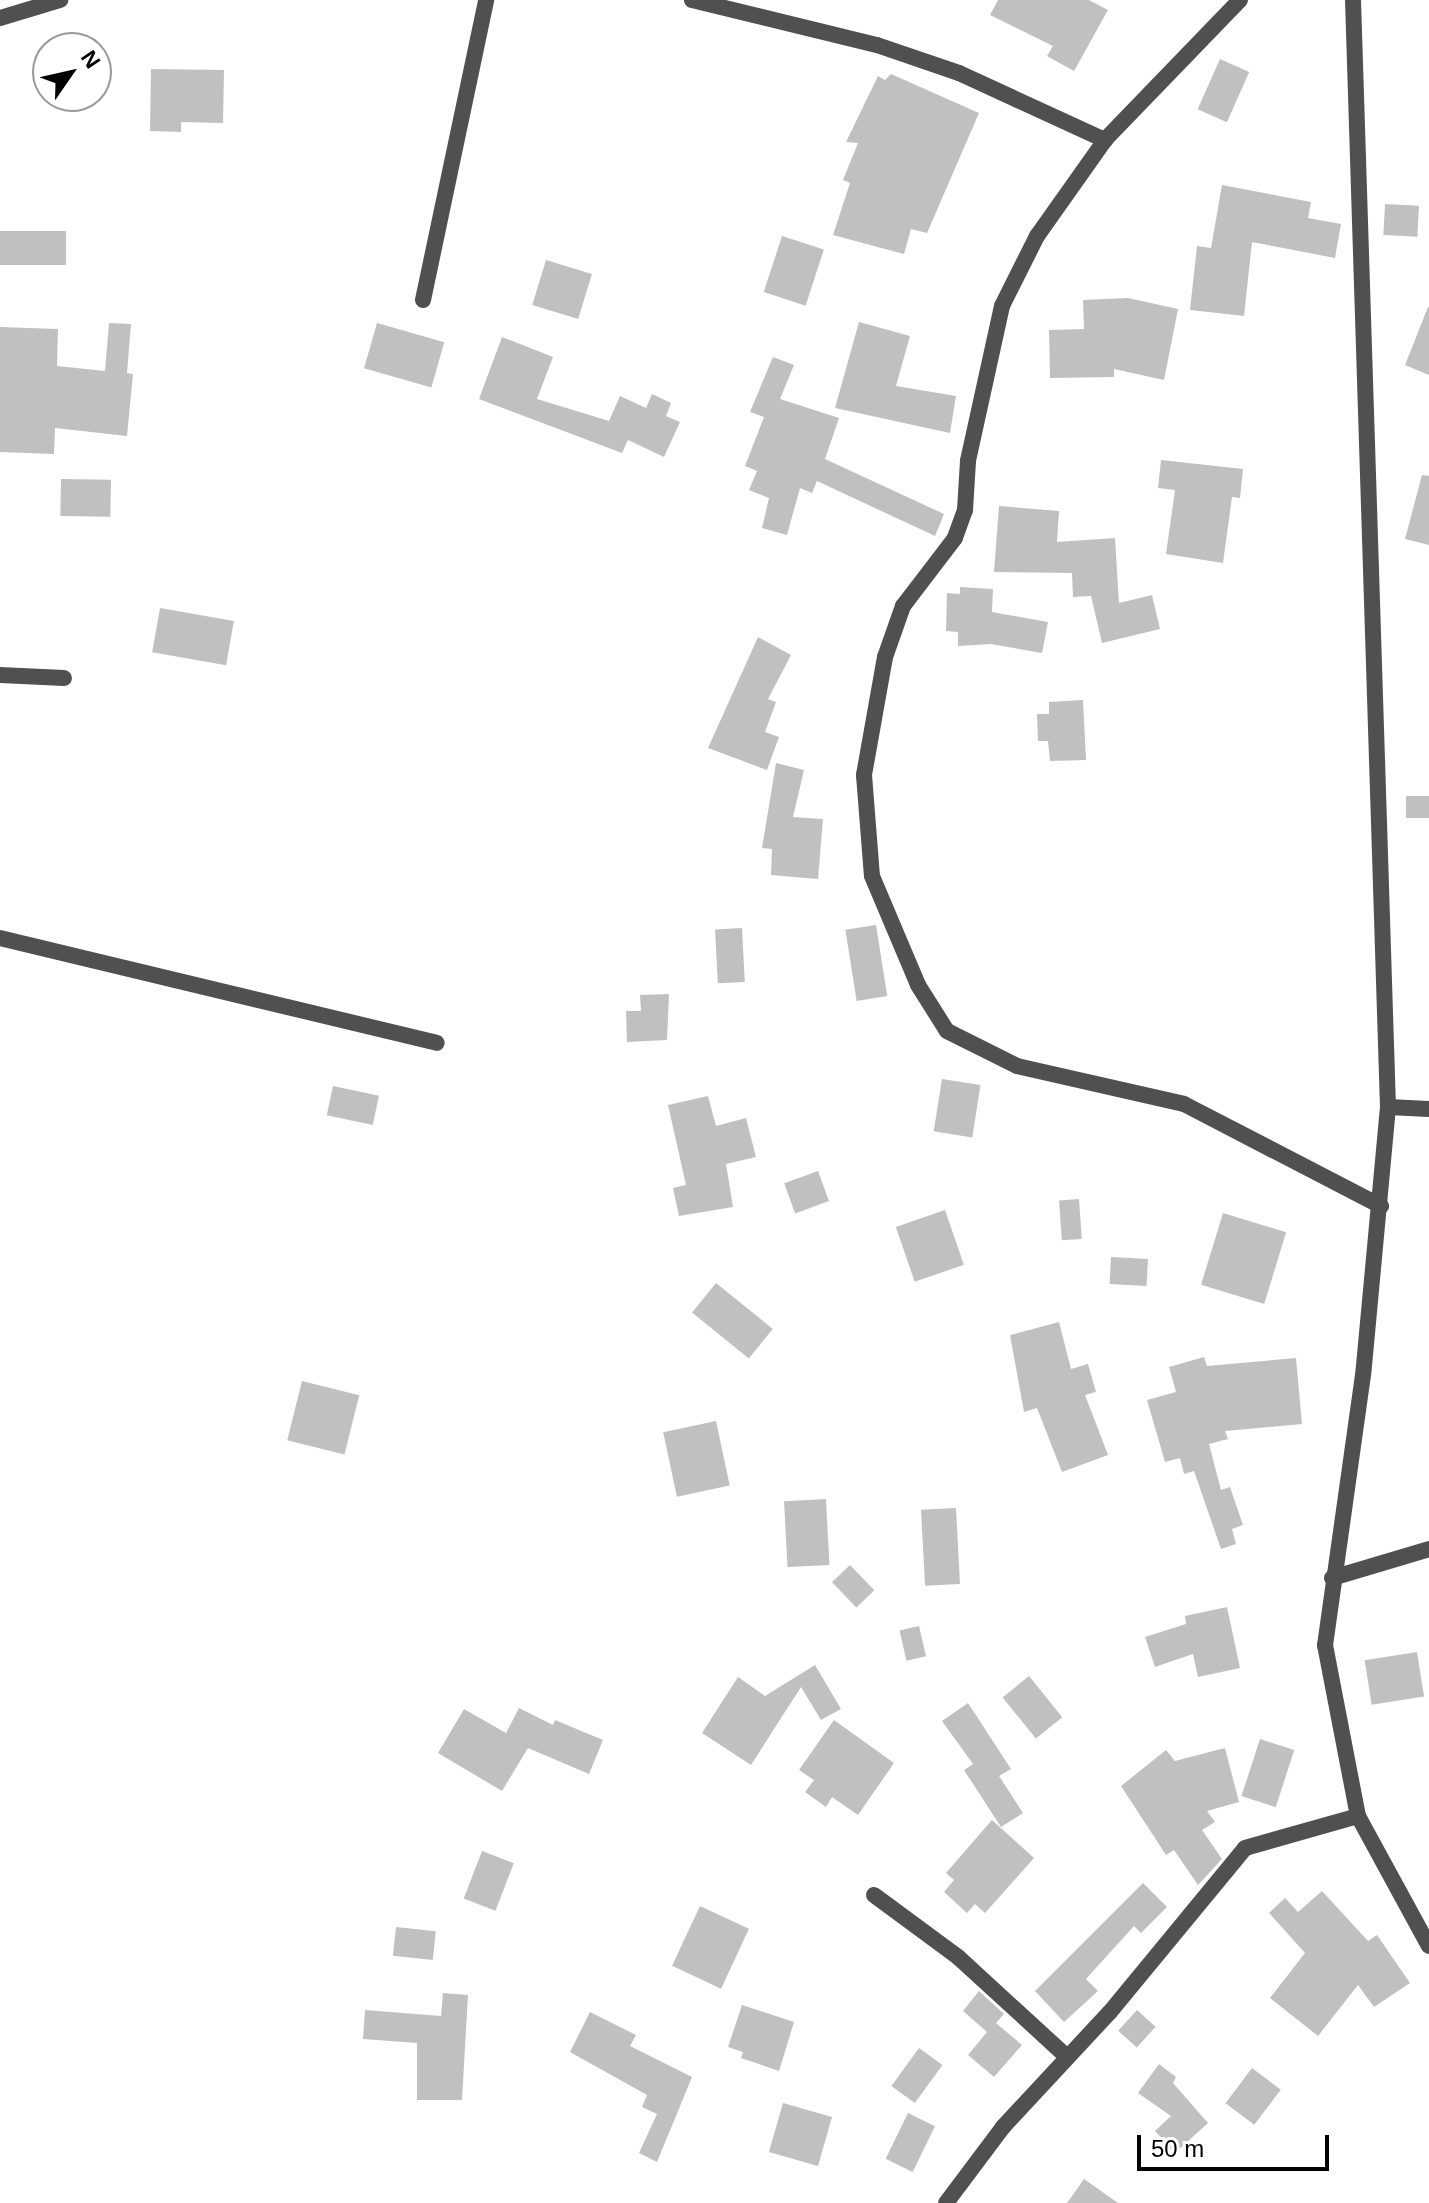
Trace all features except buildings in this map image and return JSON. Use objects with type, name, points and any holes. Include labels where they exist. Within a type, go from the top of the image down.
[{"type":"street","points":[[0,18],[60,0]]},
{"type":"street","points":[[423,300],[486,0]]},
{"type":"street","points":[[692,0],[890,49],[959,73],[1105,140]]},
{"type":"street","points":[[1240,0],[1105,140],[1037,236],[1002,306],[968,461],[965,510],[955,538],[903,606],[885,657],[864,775],[872,876],[918,985],[947,1031],[1017,1066],[1184,1104],[1381,1206]]},
{"type":"street","points":[[1353,0],[1388,1107],[1363,1375],[1332,1578],[1325,1645],[1358,1816],[1429,1946]]},
{"type":"street","points":[[0,675],[64,678]]},
{"type":"street","points":[[0,938],[437,1043]]},
{"type":"street","points":[[1388,1107],[1429,1109]]},
{"type":"street","points":[[1332,1578],[1429,1549]]},
{"type":"street","points":[[946,2203],[1245,1848],[1358,1816]]},
{"type":"street","points":[[874,1895],[958,1957],[1067,2057]]}]
